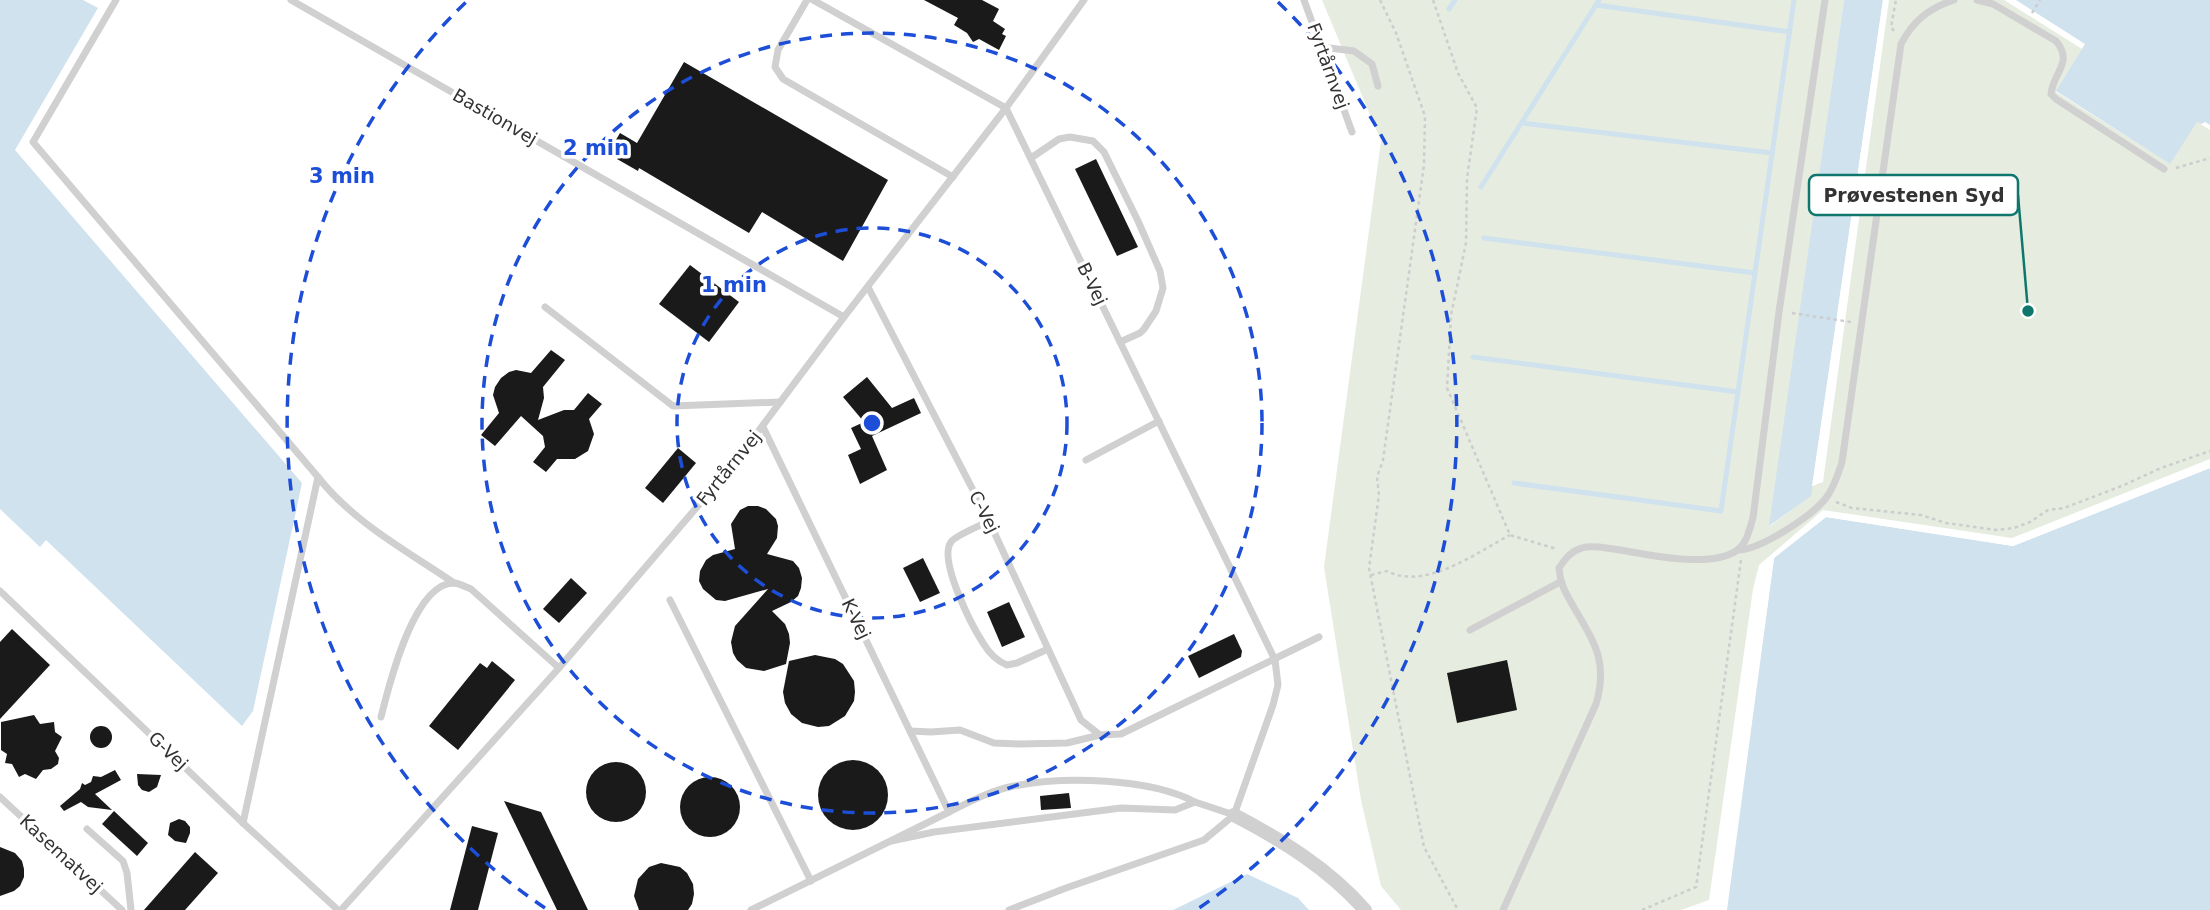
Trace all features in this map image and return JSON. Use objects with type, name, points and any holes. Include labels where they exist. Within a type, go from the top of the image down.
[{"type":"street","points":[[1234,815],[1278,838],[1322,870],[1365,910]]},
{"type":"lane","points":[[116,0],[33,142],[334,497],[378,532],[454,583],[471,589],[559,668]]},
{"type":"lane","name":"Bastionvej","points":[[291,0],[844,317]]},
{"type":"lane","points":[[807,0],[778,50],[775,67],[783,79],[953,177]]},
{"type":"lane","points":[[813,0],[1006,108]]},
{"type":"lane","name":"Fyrtårnvej","points":[[340,910],[559,668],[733,465],[1006,108],[1084,0]]},
{"type":"lane","name":"Fyrtårnvej","points":[[1304,0],[1352,132]]},
{"type":"lane","points":[[1738,550],[1746,540],[1753,518],[1779,312],[1825,0]]},
{"type":"lane","points":[[1503,910],[1591,717],[1602,686],[1601,666],[1595,645],[1560,582],[1559,568],[1570,553],[1583,547],[1681,558],[1719,559],[1774,538],[1826,498],[1836,481],[1842,462],[1901,44],[1910,27],[1939,5],[1954,0]]},
{"type":"lane","points":[[1977,0],[1993,4],[2056,41],[2063,49],[2064,61],[2052,85],[2052,94],[2056,99],[2164,169]]},
{"type":"lane","points":[[1321,47],[1354,51],[1372,64],[1378,86]]},
{"type":"lane","name":"B-Vej","points":[[1006,108],[1275,660]]},
{"type":"lane","points":[[1031,158],[1059,139],[1081,138],[1093,141],[1104,152],[1160,271],[1163,288],[1156,311],[1144,329],[1120,342]]},
{"type":"lane","name":"C-Vej","points":[[868,287],[989,521],[1081,720],[1100,735]]},
{"type":"lane","points":[[545,307],[673,406],[780,402]]},
{"type":"lane","points":[[1086,460],[1158,421]]},
{"type":"lane","name":"K-Vej","points":[[763,427],[949,812]]},
{"type":"lane","points":[[243,823],[318,477]]},
{"type":"lane","points":[[989,521],[951,540],[946,554],[951,577],[982,643],[1000,662],[1007,665],[1017,663],[1048,649]]},
{"type":"lane","points":[[1470,630],[1560,582]]},
{"type":"lane","points":[[381,717],[391,677],[421,605],[435,590],[454,583]]},
{"type":"lane","name":"G-Vej","points":[[0,591],[243,823],[340,910]]},
{"type":"lane","points":[[670,600],[811,881]]},
{"type":"lane","points":[[909,731],[960,730],[994,743],[1006,744],[1067,743],[1100,735],[1121,734],[1318,637]]},
{"type":"lane","points":[[1009,910],[1066,887],[1204,840],[1234,815],[1278,685],[1275,660]]},
{"type":"lane","points":[[751,910],[968,803],[1013,786],[1080,780],[1118,782],[1178,793],[1195,802],[1234,815]]},
{"type":"lane","name":"Kasematvej","points":[[0,797],[122,910]]},
{"type":"lane","points":[[891,841],[934,832],[1121,808],[1175,810],[1195,802]]},
{"type":"lane","points":[[88,829],[123,861],[131,910]]},
{"type":"path","points":[[1380,0],[1396,33],[1425,116],[1424,165],[1383,460],[1377,477],[1379,495],[1369,568],[1424,847],[1458,910]]},
{"type":"path","points":[[1433,0],[1458,73],[1477,108],[1467,178],[1466,243],[1451,315],[1447,388],[1510,535]]},
{"type":"path","points":[[1896,0],[1891,27],[1901,44]]},
{"type":"path","points":[[2030,16],[2040,0]]},
{"type":"path","points":[[2164,169],[2210,158]]},
{"type":"path","points":[[1798,314],[1846,321]]},
{"type":"path","points":[[1826,498],[1852,508],[1921,515],[1946,523],[1996,530],[2014,528],[2049,510],[2064,508],[2210,451]]},
{"type":"path","points":[[1371,575],[1387,570],[1396,575],[1433,575],[1510,535],[1570,553]]},
{"type":"path","points":[[1642,910],[1696,887],[1742,555],[1738,550]]},
{"type":"shaded area","points":[[1322,0],[1844,0],[1770,526],[1810,496],[1812,486],[1823,482],[1889,0],[2004,0],[2082,49],[2056,92],[2169,163],[2197,122],[2210,130],[2210,459],[2012,538],[1823,510],[1759,565],[1753,589],[1709,900],[1681,910],[1401,910],[1381,886],[1361,800],[1324,567],[1381,141]]},
{"type":"water","points":[[0,0],[83,0],[98,8],[15,150],[302,483],[253,711],[242,726],[46,540],[40,547],[0,509]]},
{"type":"water","points":[[1844,0],[1883,0],[1811,496],[1769,526]]},
{"type":"water","points":[[2016,0],[2210,0],[2210,125],[2197,122],[2170,164],[2056,91],[2085,44]]},
{"type":"water","points":[[2210,468],[2210,910],[1726,910],[1774,558],[1826,517],[2013,546]]},
{"type":"water","points":[[1247,874],[1298,898],[1309,910],[1173,910]]},
{"type":"pier","points":[[1883,0],[1887,0],[1816,485],[1812,486]]},
{"type":"pier","points":[[2210,465],[2210,468],[2013,546],[1826,517],[1774,558],[1727,910],[1722,910],[1772,556],[1826,514],[2012,542]]},
{"type":"building","points":[[924,0],[982,0],[999,9],[993,21],[1005,29],[1002,34],[1006,36],[999,50],[979,39],[973,42],[967,33],[954,25],[958,18]]},
{"type":"building","points":[[684,62],[888,180],[843,261],[762,212],[749,233],[639,168],[638,171],[617,159],[620,154],[611,148],[620,133],[637,143]]},
{"type":"building","points":[[1096,159],[1138,247],[1117,256],[1075,169]]},
{"type":"building","points":[[690,265],[739,302],[709,342],[659,304]]},
{"type":"building","points":[[551,350],[565,360],[543,387],[544,398],[538,420],[564,410],[574,410],[588,393],[602,404],[589,419],[594,434],[588,451],[575,459],[557,459],[546,472],[533,462],[545,447],[543,436],[521,416],[495,446],[481,435],[499,413],[493,395],[501,378],[516,370],[531,373]]},
{"type":"building","points":[[867,377],[892,408],[914,398],[921,413],[872,436],[887,470],[860,484],[848,455],[861,449],[851,428],[864,422],[843,397]]},
{"type":"building","points":[[678,448],[696,463],[663,503],[645,488]]},
{"type":"building","points":[[748,506],[766,509],[776,519],[777,538],[767,554],[793,561],[802,578],[798,596],[772,611],[785,624],[789,634],[786,664],[764,671],[746,668],[737,660],[731,642],[735,626],[768,589],[725,601],[716,600],[703,589],[699,581],[700,571],[706,560],[713,555],[735,549],[731,524],[740,510]]},
{"type":"building","points":[[923,558],[940,593],[920,602],[903,568]]},
{"type":"building","points":[[571,578],[587,593],[559,623],[543,609]]},
{"type":"building","points":[[1009,602],[1025,637],[1002,647],[987,612]]},
{"type":"building","points":[[12,629],[50,665],[0,719],[0,642]]},
{"type":"building","points":[[1234,634],[1242,651],[1241,657],[1199,678],[1188,656]]},
{"type":"building","points":[[815,655],[835,659],[843,664],[854,681],[854,701],[845,716],[829,726],[818,727],[802,723],[791,714],[785,703],[783,692],[789,661]]},
{"type":"building","points":[[1507,660],[1517,710],[1457,723],[1447,673]]},
{"type":"building","points":[[492,661],[515,680],[458,750],[429,726],[480,663],[487,668]]},
{"type":"building","points":[[34,715],[40,724],[54,722],[55,732],[62,737],[55,751],[59,758],[58,764],[43,770],[36,779],[25,774],[19,777],[12,764],[5,763],[7,754],[1,750],[1,722]]},
{"type":"building","points":[[101,726],[109,729],[112,737],[109,745],[101,748],[93,745],[90,737],[93,729]]},
{"type":"building","points":[[860,760],[873,766],[882,775],[886,781],[886,809],[878,820],[867,828],[846,830],[828,820],[820,809],[818,788],[828,770],[839,762]]},
{"type":"building","points":[[616,762],[633,767],[641,775],[646,792],[641,809],[633,817],[616,822],[599,817],[591,809],[586,792],[591,775],[599,767]]},
{"type":"building","points":[[115,770],[121,780],[95,794],[112,810],[88,807],[81,802],[64,811],[60,806],[80,789],[82,783],[85,785],[91,782],[93,776],[101,777]]},
{"type":"building","points":[[137,774],[161,775],[157,787],[149,792],[138,785]]},
{"type":"building","points":[[710,777],[727,782],[735,790],[740,807],[735,824],[727,832],[710,837],[693,832],[685,824],[680,807],[685,790],[693,782]]},
{"type":"building","points":[[1069,793],[1071,808],[1041,810],[1040,796]]},
{"type":"building","points":[[504,801],[541,812],[588,910],[557,910]]},
{"type":"building","points":[[114,811],[148,843],[137,856],[102,824]]},
{"type":"building","points":[[179,819],[190,827],[186,843],[175,841],[168,835],[170,823]]},
{"type":"building","points":[[472,826],[498,833],[478,910],[450,910]]},
{"type":"building","points":[[0,847],[15,853],[22,861],[24,877],[14,891],[0,896]]},
{"type":"building","points":[[195,852],[218,873],[185,910],[144,910]]},
{"type":"building","points":[[661,863],[680,867],[687,873],[693,884],[694,894],[688,910],[639,910],[634,896],[638,879],[649,867]]},
{"type":"waterway","points":[[1449,9],[1455,0]]},
{"type":"waterway","points":[[1481,187],[1599,0]]},
{"type":"waterway","points":[[1514,483],[1721,511],[1794,0]]},
{"type":"waterway","points":[[1596,5],[1790,32]]},
{"type":"waterway","points":[[1522,123],[1772,153]]},
{"type":"waterway","points":[[1484,238],[1755,273]]},
{"type":"waterway","points":[[1473,357],[1738,392]]},
{"type":"place","name":"Prøvestenen Syd","points":[[2028,311]]}]
